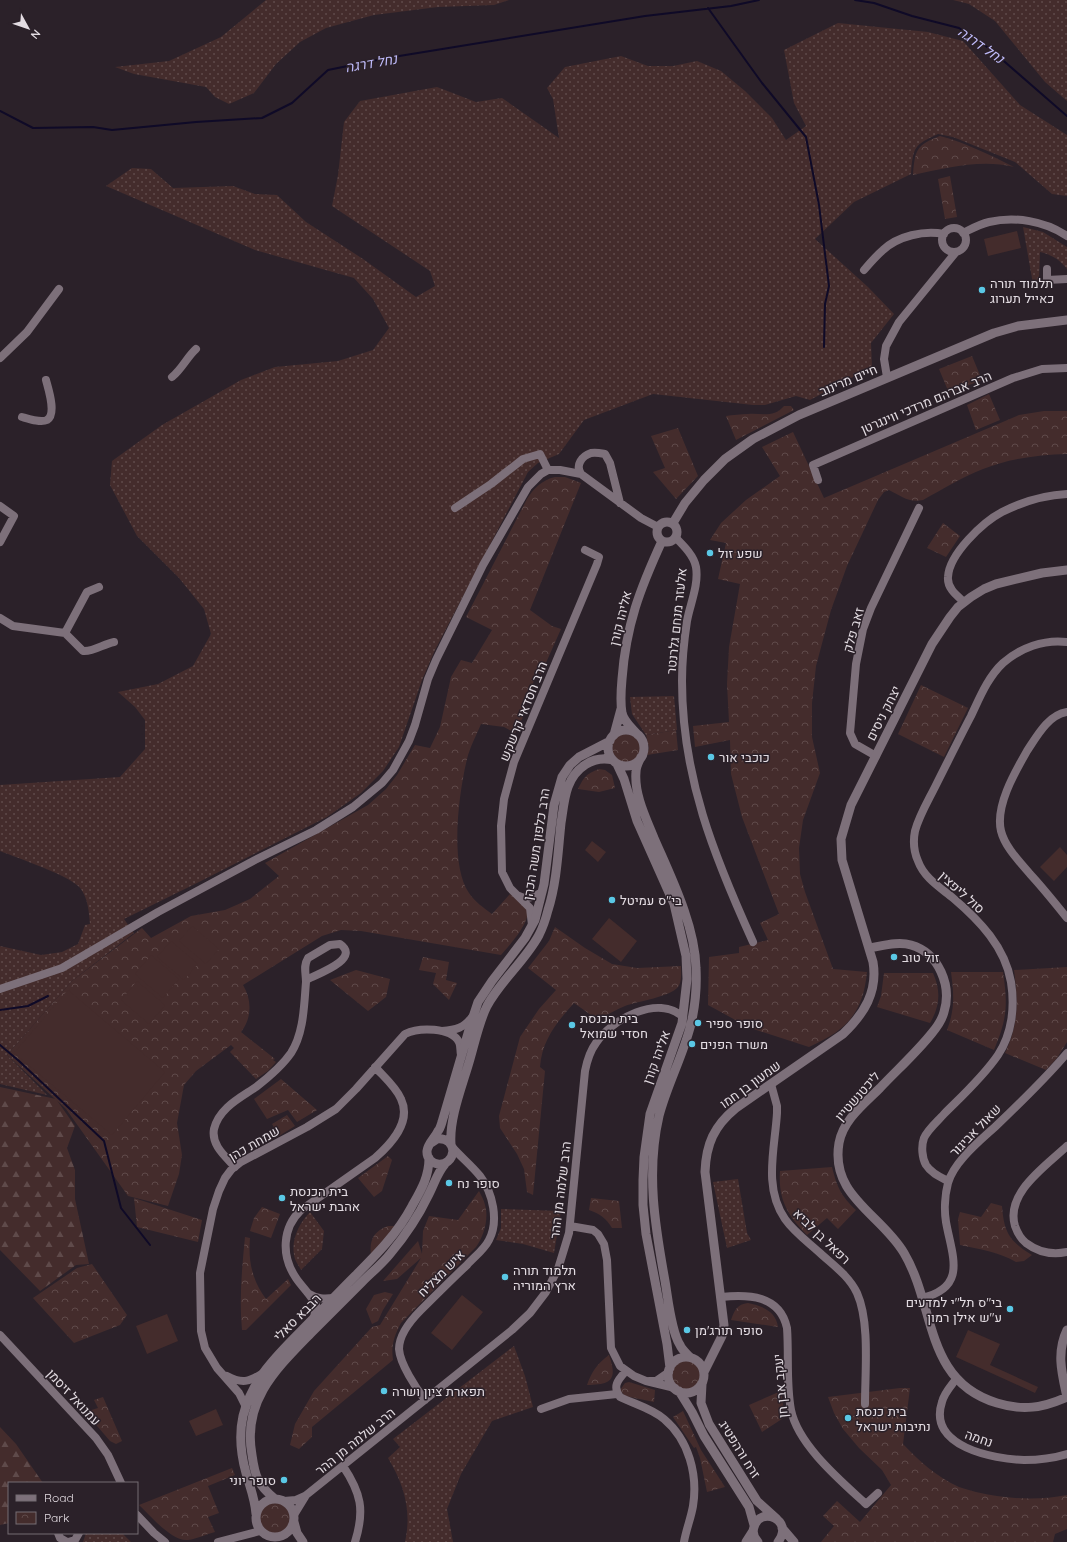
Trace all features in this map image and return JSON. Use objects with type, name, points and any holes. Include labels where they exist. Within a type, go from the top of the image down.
[{"type":"street","points":[[963,233],[987,222],[1017,220],[1042,223],[1067,236]]},
{"type":"street","points":[[864,270],[884,248],[894,242],[922,233],[933,232],[944,234],[953,229],[957,229],[965,236],[965,243],[962,249],[956,252],[899,322],[886,346],[884,359],[887,377]]},
{"type":"street","points":[[944,234],[942,241],[945,248],[948,251],[956,252]]},
{"type":"street","points":[[1047,269],[1047,280],[1067,279]]},
{"type":"street","points":[[0,358],[27,332],[59,289]]},
{"type":"street","name":"חיים מרינוב","points":[[672,523],[685,503],[704,480],[725,459],[743,446],[786,421],[887,377],[999,331],[1033,323],[1067,320]]},
{"type":"street","points":[[172,377],[196,349]]},
{"type":"street","name":"הרב אברהם מרדכי ווינגרטן","points":[[818,480],[813,465],[1012,378],[1042,369],[1067,368]]},
{"type":"street","points":[[22,417],[43,421],[48,420],[50,417],[52,403],[46,380]]},
{"type":"street","points":[[581,474],[578,469],[579,464],[584,458],[596,452],[605,454],[610,463],[620,503]]},
{"type":"street","points":[[456,508],[491,484],[523,459],[540,454],[548,470]]},
{"type":"street","points":[[0,989],[62,968],[158,912],[249,863],[316,830],[353,808],[382,783],[393,770],[408,741],[415,725],[428,679],[436,660],[483,565],[528,487],[541,474],[548,470],[566,470],[581,474],[641,518],[658,527]]},
{"type":"street","points":[[964,602],[951,589],[948,577],[952,562],[974,534],[996,516],[1017,506],[1047,496],[1067,494]]},
{"type":"street","points":[[0,506],[14,516],[0,542]]},
{"type":"street","name":"זאב פלק","points":[[876,756],[855,744],[850,733],[855,670],[863,629],[871,608],[919,508]]},
{"type":"street","points":[[665,522],[672,523],[677,529],[676,538],[670,542],[662,541],[657,534],[658,527],[665,522]]},
{"type":"street","name":"אלעזר מנחם גלרנטר","points":[[676,538],[690,554],[696,567],[695,583],[685,636],[682,682],[685,731],[692,773],[702,815],[711,843],[730,891],[753,942]]},
{"type":"street","name":"אליהו קורן","points":[[662,541],[640,590],[632,617],[624,656],[621,706],[618,724],[612,738],[609,753],[624,779],[637,822],[674,904],[685,946],[687,967],[683,1017],[650,1114],[644,1157],[643,1180],[643,1205],[646,1234],[667,1344],[669,1370]]},
{"type":"street","name":"הרב חסדאי קרשקש","points":[[532,926],[530,908],[515,894],[502,872],[501,826],[504,798],[514,762],[598,564],[599,557],[585,550]]},
{"type":"street","name":"יצחק ניסים","points":[[869,948],[845,872],[842,860],[841,839],[851,805],[932,644],[950,617],[964,602],[984,589],[996,584],[1042,573],[1067,570]]},
{"type":"street","points":[[66,633],[87,592],[99,587]]},
{"type":"street","points":[[0,618],[13,626],[66,633],[83,651],[90,651],[103,644],[114,642]]},
{"type":"street","name":"סול ליפצין","points":[[948,1182],[926,1165],[923,1154],[924,1138],[998,1055],[1005,1041],[1011,1022],[1012,990],[1007,967],[995,941],[977,920],[928,878],[918,862],[914,848],[915,833],[920,819],[947,763],[993,674],[1011,657],[1030,647],[1049,642],[1067,642]]},
{"type":"street","name":"אליהו קורן","points":[[621,706],[624,719],[638,735],[644,746],[636,767],[639,798],[686,918],[694,944],[696,961],[695,992],[691,1024],[659,1117],[653,1158],[652,1181],[656,1232],[672,1322],[679,1344],[692,1358]]},
{"type":"street","points":[[1067,712],[1058,714],[1052,719],[1032,744],[1005,796],[1000,820],[1001,830],[1010,849],[1067,918]]},
{"type":"street","name":"הרב כלפון משה הכהן","points":[[431,1143],[442,1122],[478,1002],[525,938],[532,926],[540,905],[554,805],[560,781],[570,765],[579,757],[623,730],[634,732],[638,735]]},
{"type":"street","name":"הרב כלפון משה הכהן","points":[[452,1146],[451,1125],[480,1025],[487,1007],[536,940],[549,908],[554,886],[563,806],[568,788],[577,772],[584,765],[594,760],[600,759],[630,766],[639,761],[641,757]]},
{"type":"street","points":[[515,894],[522,898],[530,898],[542,892]]},
{"type":"street","name":"ליכטנשטיין","points":[[869,948],[900,943],[918,947],[928,954],[936,962],[942,973],[945,985],[946,1005],[939,1023],[927,1040],[856,1112],[849,1122],[842,1134],[838,1157],[840,1175],[846,1187],[904,1252],[916,1278],[940,1354],[956,1379],[968,1390],[981,1397],[1017,1408],[1041,1406],[1054,1403],[1067,1397]]},
{"type":"street","points":[[235,1167],[218,1149],[214,1140],[214,1130],[218,1117],[227,1107],[257,1086],[277,1069],[292,1051],[301,1028],[306,980],[305,968],[308,958],[330,945],[340,944],[346,949],[344,958],[339,964],[306,980]]},
{"type":"street","name":"שמעון בן חמו","points":[[704,1372],[720,1343],[724,1331],[705,1172],[707,1151],[715,1130],[721,1121],[736,1108],[833,1042],[856,1021],[868,1003],[873,987],[874,971],[869,948]]},
{"type":"street","name":"הרב שלמה מן ההר","points":[[306,1496],[503,1338],[530,1313],[546,1292],[558,1269],[566,1245],[570,1226],[585,1071],[591,1049],[605,1031],[641,1010],[664,1008],[676,1011],[683,1017]]},
{"type":"street","points":[[441,1031],[455,1030],[462,1027],[473,1017]]},
{"type":"street","name":"שמחת כהן","points":[[245,1411],[239,1393],[217,1368],[205,1348],[201,1331],[200,1273],[213,1209],[225,1178],[235,1167],[254,1154],[323,1118],[340,1105],[406,1034],[423,1029],[441,1031]]},
{"type":"street","points":[[441,1031],[455,1038],[460,1044],[461,1057]]},
{"type":"street","name":"שאול אביגור","points":[[922,1298],[940,1292],[950,1281],[954,1267],[945,1213],[948,1182],[963,1158],[1043,1080],[1067,1053]]},
{"type":"street","points":[[334,1298],[315,1298],[297,1279],[288,1262],[286,1243],[287,1233],[290,1224],[301,1210],[386,1149],[397,1136],[402,1125],[404,1104],[375,1067]]},
{"type":"street","name":"רפאל בן לביא","points":[[770,1084],[777,1106],[772,1170],[773,1192],[780,1211],[791,1227],[845,1276],[856,1291],[864,1316],[866,1404]]},
{"type":"street","points":[[447,1162],[453,1155],[452,1146],[445,1139],[434,1140],[427,1150],[429,1158],[436,1164],[447,1162],[467,1163]]},
{"type":"street","name":"איש מצליח","points":[[425,1400],[408,1374],[402,1360],[399,1350],[400,1341],[404,1332],[416,1315],[485,1246],[492,1231],[494,1211],[490,1195],[480,1176],[452,1146]]},
{"type":"street","points":[[1067,1146],[1026,1184],[1015,1202],[1013,1211],[1016,1229],[1026,1243],[1033,1248],[1054,1254],[1067,1252]]},
{"type":"street","name":"הבבא סאלי","points":[[256,1514],[255,1502],[245,1472],[241,1443],[248,1400],[263,1373],[273,1359],[377,1256],[404,1221],[427,1176],[429,1158]]},
{"type":"street","name":"הבבא סאלי","points":[[279,1500],[262,1488],[254,1470],[250,1442],[252,1418],[256,1403],[276,1369],[383,1262],[404,1238],[429,1195],[440,1169],[447,1162]]},
{"type":"street","points":[[570,1226],[593,1230],[602,1239],[607,1260],[611,1348],[620,1366],[626,1371],[646,1381],[684,1392],[694,1391],[702,1384],[704,1372],[701,1364],[692,1358]]},
{"type":"street","points":[[309,1293],[316,1305],[314,1318]]},
{"type":"street","name":"יעקב אבן חן","points":[[721,1297],[740,1295],[758,1298],[772,1304],[780,1312],[784,1317],[786,1328],[791,1410],[798,1431],[835,1475],[866,1504],[878,1493]]},
{"type":"street","points":[[1067,1330],[1060,1354],[1067,1397]]},
{"type":"street","name":"עמנואל זיסמן","points":[[0,1335],[96,1438],[108,1455],[121,1482]]},
{"type":"street","points":[[646,1381],[656,1380],[669,1370],[672,1364],[680,1358],[707,1356],[720,1343]]},
{"type":"street","points":[[1061,1366],[1067,1375]]},
{"type":"street","points":[[669,1370],[669,1378],[677,1390]]},
{"type":"street","points":[[626,1371],[616,1383],[615,1388],[617,1394],[620,1397],[642,1406],[664,1418],[680,1438],[687,1450],[693,1469],[694,1496],[684,1542]]},
{"type":"street","points":[[224,1375],[237,1380],[249,1381],[263,1373]]},
{"type":"street","name":"נחמה","points":[[956,1379],[946,1393],[940,1410],[943,1428],[947,1435],[955,1442],[964,1447],[983,1453],[1011,1459],[1039,1459],[1067,1454]]},
{"type":"street","name":"זרח ורהפטיג","points":[[702,1384],[701,1403],[709,1424],[757,1501],[777,1519],[782,1528]]},
{"type":"street","name":"זרח ורהפטיג","points":[[677,1390],[692,1412],[702,1433],[750,1507],[754,1536],[758,1542]]},
{"type":"street","points":[[541,1409],[569,1399],[617,1394]]},
{"type":"street","points":[[343,1466],[358,1493],[361,1503],[361,1518],[355,1542]]},
{"type":"street","points":[[287,1542],[264,1535],[260,1531],[255,1520],[258,1508],[262,1503],[268,1500],[296,1500],[306,1496]]},
{"type":"street","points":[[274,1538],[284,1535],[292,1527],[294,1519],[306,1496]]},
{"type":"street","points":[[279,1500],[289,1505],[297,1533],[303,1542]]},
{"type":"street","points":[[138,1516],[165,1542]]},
{"type":"street","points":[[746,1542],[760,1518],[773,1517],[777,1519]]},
{"type":"street","points":[[778,1542],[781,1538],[782,1528]]},
{"type":"street","points":[[782,1528],[794,1542]]},
{"type":"street","points":[[218,1542],[260,1531]]},
{"type":"street","points":[[58,1534],[60,1538],[66,1542],[78,1538]]},
{"type":"green space","points":[[266,0],[509,0],[494,5],[438,7],[374,15],[326,28],[300,42],[276,64],[254,93],[229,104],[215,97],[206,87],[134,74],[115,67],[169,61],[221,37]]},
{"type":"green space","points":[[953,0],[1067,0],[1067,101],[1045,82],[995,21],[969,4]]},
{"type":"green space","points":[[838,23],[928,32],[963,41],[1020,105],[1067,135],[1067,196],[1052,194],[1015,162],[953,137],[938,134],[919,144],[916,148],[914,152],[911,174],[854,202],[815,239],[868,287],[894,314],[871,343],[872,367],[810,400],[796,396],[765,405],[753,405],[653,394],[584,420],[559,454],[538,463],[528,472],[435,650],[422,680],[399,747],[383,771],[361,793],[327,817],[124,919],[134,933],[72,981],[7,1055],[47,1095],[0,1084],[0,946],[41,955],[62,952],[78,944],[85,925],[90,924],[87,901],[81,889],[76,884],[56,873],[0,851],[0,785],[120,777],[145,749],[145,720],[135,707],[118,692],[158,684],[193,666],[211,634],[204,609],[179,578],[137,536],[110,485],[112,461],[162,425],[241,380],[275,367],[338,361],[373,350],[389,328],[373,299],[354,278],[255,250],[106,186],[132,168],[151,169],[173,188],[233,186],[255,194],[277,195],[306,222],[363,259],[416,297],[435,286],[430,271],[332,206],[338,175],[344,122],[360,101],[437,87],[476,102],[502,98],[559,138],[553,99],[547,88],[565,67],[621,56],[648,66],[673,66],[697,61],[721,71],[745,91],[772,118],[786,140],[806,126],[794,103],[784,50]]},
{"type":"green space","points":[[940,136],[969,146],[1014,167],[976,164],[951,167],[913,175],[918,150],[926,142]]},
{"type":"green space","points":[[950,176],[957,217],[945,219],[938,179]]},
{"type":"green space","points":[[1023,227],[1043,232],[1067,247],[1067,269],[1055,258],[1040,252],[1039,282],[1033,284]]},
{"type":"green space","points":[[1017,231],[1021,248],[988,256],[984,239]]},
{"type":"green space","points":[[972,356],[982,380],[949,393],[939,369]]},
{"type":"green space","points":[[989,394],[1000,420],[976,430],[967,405]]},
{"type":"green space","points":[[784,406],[791,406],[794,410],[736,440],[726,416],[743,414],[772,414]]},
{"type":"green space","points":[[1044,411],[1067,411],[1067,454],[1025,458],[993,465],[953,483],[923,500],[909,500],[889,490],[884,492],[878,500],[847,566],[831,610],[816,666],[812,703],[812,737],[820,773],[803,820],[799,848],[800,874],[805,892],[833,969],[867,972],[862,999],[851,1018],[843,1027],[834,1034],[809,1047],[750,1028],[708,1005],[709,957],[739,953],[739,947],[768,940],[760,923],[779,914],[742,817],[731,774],[730,740],[695,747],[693,726],[729,722],[727,684],[729,647],[740,584],[718,579],[726,543],[710,540],[721,523],[746,500],[780,476],[762,447],[793,432],[824,498],[1019,415]]},
{"type":"green space","points":[[678,428],[698,476],[676,499],[653,472],[665,468],[651,436]]},
{"type":"green space","points":[[555,477],[565,477],[581,483],[530,610],[552,626],[561,629],[541,674],[537,673],[523,708],[526,711],[515,733],[504,727],[481,724],[467,759],[459,808],[457,847],[459,864],[463,880],[469,893],[477,902],[492,914],[510,894],[527,909],[528,914],[523,927],[501,955],[361,931],[341,930],[322,936],[243,985],[248,997],[250,1009],[245,1027],[241,1032],[275,1059],[273,1060],[276,1062],[268,1071],[256,1079],[230,1052],[234,1048],[231,1045],[196,1071],[184,1085],[177,1123],[182,1155],[179,1174],[168,1206],[128,1196],[66,1109],[7,1055],[72,981],[142,928],[151,938],[191,916],[225,910],[250,899],[279,876],[265,863],[368,805],[386,789],[397,775],[415,745],[430,748],[440,727],[451,677],[461,660],[472,663],[492,630],[466,617],[532,491],[546,480]]},
{"type":"green space","points":[[943,523],[960,536],[946,557],[927,548]]},
{"type":"green space","points":[[921,685],[968,708],[944,757],[898,734]]},
{"type":"green space","points":[[674,696],[677,730],[646,735],[632,714],[630,697]]},
{"type":"green space","points":[[676,730],[678,750],[647,755],[649,748],[646,735]]},
{"type":"green space","points":[[626,734],[632,735],[636,738],[639,742],[639,754],[636,758],[632,761],[626,762],[620,761],[616,758],[613,754],[612,748],[613,742],[616,738],[620,735]]},
{"type":"green space","points":[[599,769],[605,770],[612,775],[615,788],[599,792],[578,789],[586,776]]},
{"type":"green space","points":[[592,841],[606,852],[598,862],[585,850]]},
{"type":"green space","points":[[1060,847],[1067,855],[1067,867],[1054,881],[1040,867]]},
{"type":"green space","points":[[609,918],[637,941],[621,962],[592,939]]},
{"type":"green space","points":[[192,926],[219,949],[206,964],[179,941]]},
{"type":"green space","points":[[555,927],[585,948],[612,964],[637,968],[681,966],[681,977],[678,987],[674,990],[661,996],[625,1006],[598,1020],[574,1003],[556,1024],[547,1040],[541,1057],[540,1067],[545,1071],[533,1195],[527,1192],[524,1169],[517,1154],[500,1128],[499,1116],[520,1037],[539,1009],[556,990],[528,968],[549,941]]},
{"type":"green space","points":[[171,941],[198,964],[184,980],[157,957]]},
{"type":"green space","points":[[151,955],[179,979],[163,998],[135,974]]},
{"type":"green space","points":[[423,957],[449,962],[446,980],[457,983],[449,1000],[433,984],[436,973],[419,970]]},
{"type":"green space","points":[[1067,967],[1067,1042],[1057,1058],[1046,1070],[1005,1053],[1010,1042],[1015,1022],[1017,1002],[1014,970]]},
{"type":"green space","points":[[356,970],[390,979],[386,997],[368,1011],[330,980]]},
{"type":"green space","points":[[951,972],[1003,972],[1006,994],[1005,1012],[1002,1029],[994,1050],[947,1030],[953,1002]]},
{"type":"green space","points":[[884,973],[933,973],[936,980],[938,998],[936,1011],[930,1023],[877,1007],[881,996]]},
{"type":"green space","points":[[137,981],[165,1005],[149,1024],[121,1000]]},
{"type":"green space","points":[[68,990],[165,1072],[112,1135],[14,1053]]},
{"type":"green space","points":[[281,1079],[317,1110],[297,1122],[288,1110],[267,1119],[254,1099]]},
{"type":"green space","points":[[0,1087],[56,1099],[75,1126],[67,1148],[75,1170],[75,1199],[89,1264],[76,1265],[40,1291],[0,1250]]},
{"type":"green space","points":[[287,1115],[295,1126],[279,1136],[272,1124]]},
{"type":"green space","points":[[388,1156],[392,1160],[382,1191],[374,1197],[358,1178]]},
{"type":"green space","points":[[832,1167],[840,1191],[856,1210],[838,1229],[827,1218],[807,1235],[794,1221],[786,1207],[781,1191],[780,1171]]},
{"type":"green space","points":[[738,1179],[747,1233],[751,1240],[727,1248],[713,1182]]},
{"type":"green space","points":[[479,1191],[485,1203],[486,1221],[479,1243],[401,1323],[392,1350],[393,1360],[312,1427],[312,1437],[299,1449],[290,1445],[295,1424],[314,1391],[372,1327],[380,1325],[421,1258],[397,1279],[383,1281],[418,1241],[422,1254],[423,1231],[429,1216],[458,1220]]},
{"type":"green space","points":[[134,1198],[202,1220],[198,1242],[137,1227]]},
{"type":"green space","points":[[591,1198],[619,1201],[622,1228],[612,1228],[602,1217],[589,1210]]},
{"type":"green space","points":[[991,1203],[1002,1206],[1004,1223],[1009,1235],[1018,1245],[1032,1255],[1024,1261],[1016,1262],[996,1253],[960,1245],[958,1219],[960,1212],[981,1217]]},
{"type":"green space","points":[[262,1207],[280,1214],[271,1238],[250,1231],[254,1218]]},
{"type":"green space","points":[[501,1209],[561,1211],[554,1253],[523,1244],[496,1240],[501,1228]]},
{"type":"green space","points":[[310,1212],[324,1231],[322,1249],[301,1270],[295,1259],[294,1240],[302,1222]]},
{"type":"green space","points":[[388,1226],[399,1226],[371,1255],[371,1245],[376,1233]]},
{"type":"green space","points":[[245,1237],[250,1238],[250,1262],[252,1270],[257,1285],[266,1299],[288,1279],[291,1285],[246,1330],[242,1330],[241,1295]]},
{"type":"green space","points":[[92,1264],[127,1315],[120,1325],[74,1343],[33,1298],[77,1268]]},
{"type":"green space","points":[[385,1292],[393,1294],[378,1321],[372,1324],[366,1309],[374,1295]]},
{"type":"green space","points":[[462,1295],[483,1312],[452,1350],[431,1333]]},
{"type":"green space","points":[[748,1303],[768,1310],[777,1321],[778,1327],[731,1320],[736,1308]]},
{"type":"green space","points":[[167,1314],[178,1341],[147,1354],[136,1326]]},
{"type":"green space","points":[[968,1330],[1000,1344],[990,1365],[1038,1387],[1035,1393],[956,1357]]},
{"type":"green space","points":[[514,1346],[525,1376],[533,1407],[492,1421],[461,1474],[447,1509],[453,1542],[405,1542],[408,1519],[405,1498],[394,1468],[388,1458],[400,1447],[393,1439]]},
{"type":"green space","points":[[609,1355],[613,1370],[610,1379],[602,1384],[587,1385],[595,1368]]},
{"type":"green space","points":[[686,1360],[696,1365],[701,1375],[696,1385],[686,1390],[676,1385],[671,1375],[676,1365]]},
{"type":"green space","points":[[629,1382],[655,1390],[654,1402],[625,1396],[620,1390],[625,1383]]},
{"type":"green space","points":[[910,1388],[903,1444],[922,1462],[951,1483],[961,1488],[976,1492],[1033,1499],[1067,1495],[1067,1529],[1055,1534],[1053,1542],[821,1542],[834,1526],[823,1516],[837,1501],[860,1522],[891,1485],[882,1470],[859,1448],[843,1429],[834,1413],[828,1397]]},
{"type":"green space","points":[[781,1391],[785,1417],[762,1432],[749,1405]]},
{"type":"green space","points":[[103,1397],[122,1441],[116,1444],[110,1441],[85,1412],[98,1408],[94,1400]]},
{"type":"green space","points":[[216,1409],[223,1425],[196,1436],[189,1421]]},
{"type":"green space","points":[[683,1411],[701,1450],[725,1487],[707,1492],[700,1458],[696,1447],[694,1448],[673,1417]]},
{"type":"green space","points":[[0,1427],[16,1444],[42,1482],[8,1482],[8,1523],[0,1525]]},
{"type":"green space","points":[[232,1468],[235,1475],[208,1486],[219,1513],[208,1517],[215,1532],[188,1540],[175,1537],[155,1521],[139,1505]]},
{"type":"green space","points":[[271,1502],[277,1502],[286,1506],[290,1518],[286,1530],[277,1534],[271,1534],[262,1530],[258,1521],[258,1515],[262,1506]]},
{"type":"green space","points":[[86,1534],[123,1534],[131,1542],[83,1542]]},
{"type":"waterway","name":"נחל דרגה","points":[[0,111],[33,128],[93,127],[112,130],[196,122],[262,118],[292,103],[328,70],[387,58],[645,16],[731,6],[759,0]]},
{"type":"waterway","name":"נחל דרגה","points":[[855,0],[874,3],[912,16],[959,28],[990,49],[1067,116]]},
{"type":"waterway","points":[[708,8],[762,83],[806,137],[819,205],[829,286],[825,304],[824,347]]},
{"type":"waterway","points":[[0,1010],[28,1006],[48,996]]},
{"type":"waterway","points":[[0,1045],[104,1141],[121,1208],[150,1245]]},
{"type":"place","name":"תלמוד תורה כאייל תערוג","points":[[982,290]]},
{"type":"place","name":"שפע זול","points":[[710,553]]},
{"type":"place","name":"כוכבי אור","points":[[711,757]]},
{"type":"place","name":"בי\"ס עמיטל","points":[[612,900]]},
{"type":"place","name":"זול טוב","points":[[894,957]]},
{"type":"place","name":"סופר ספיר","points":[[698,1023]]},
{"type":"place","name":"בית הכנסת חסדי שמואל","points":[[572,1025]]},
{"type":"place","name":"משרד הפנים","points":[[692,1044]]},
{"type":"place","name":"סופר נח","points":[[449,1183]]},
{"type":"place","name":"בית הכנסת אהבת ישראל","points":[[282,1198]]},
{"type":"place","name":"תלמוד תורה ארץ המוריה","points":[[505,1277]]},
{"type":"place","name":"בי\"ס תל\"י למדעים ע\"ש אילן רמון","points":[[1010,1309]]},
{"type":"place","name":"סופר תורג'מן","points":[[687,1330]]},
{"type":"place","name":"תפארת ציון ושרה","points":[[384,1391]]},
{"type":"place","name":"בית כנסת נתיבות ישראל","points":[[848,1418]]},
{"type":"place","name":"סופר יוני","points":[[284,1480]]}]
